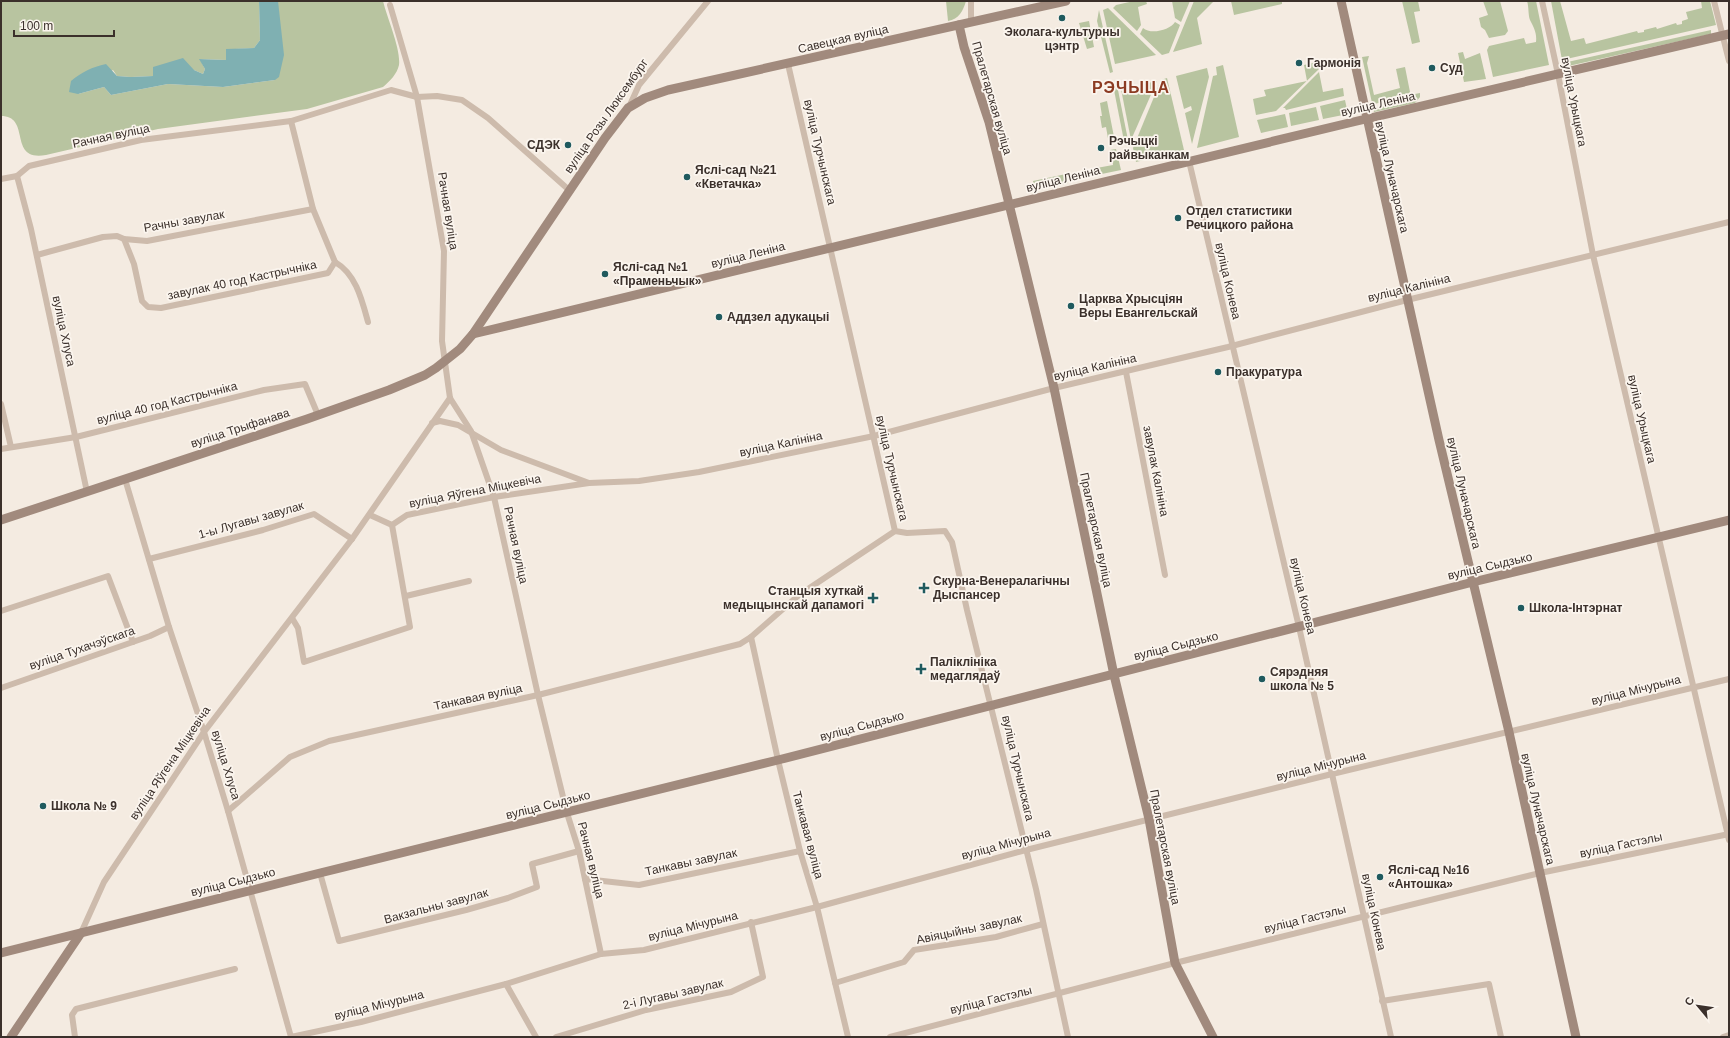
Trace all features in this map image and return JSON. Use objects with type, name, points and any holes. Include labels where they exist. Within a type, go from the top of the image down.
[{"type":"street","name":"вуліца Розы Люксембург","points":[[473,334],[569,190],[628,108],[639,85],[708,1]]},
{"type":"street","points":[[971,1],[971,22]]},
{"type":"street","name":"Савецкая вуліца","points":[[628,108],[645,98],[668,90],[1066,1]]},
{"type":"street","name":"вуліца Луначарскага","points":[[1341,1],[1407,300],[1509,732],[1576,1037]]},
{"type":"street","name":"вуліца Урыцкага","points":[[1542,1],[1558,74],[1593,255],[1693,688],[1729,836]]},
{"type":"street","points":[[1714,1],[1726,35],[1729,61]]},
{"type":"street","name":"Рачная вуліца","points":[[390,5],[417,97],[444,251],[442,341],[450,398],[471,431],[494,497],[538,695],[567,813],[579,851],[601,954]]},
{"type":"street","name":"Пралетарская вуліца","points":[[959,25],[964,47],[989,122],[1008,205],[1054,388],[1114,675],[1149,819],[1175,963],[1213,1037]]},
{"type":"street","name":"вуліца Леніна","points":[[473,334],[1189,161],[1726,35]]},
{"type":"street","name":"вуліца Турчынскага","points":[[788,64],[895,531],[907,533],[945,531],[952,542],[967,610],[1026,850],[1068,1037]]},
{"type":"street","name":"Рачная вуліца","points":[[1,179],[17,176],[29,166],[141,140],[291,121],[391,90],[417,97]]},
{"type":"street","name":"вуліца Розы Люксембург","points":[[417,97],[437,96],[462,100],[488,118],[569,190]]},
{"type":"street","name":"завулак 40 год Кастрычніка","points":[[291,121],[313,209],[335,262],[344,267],[354,280],[368,322]]},
{"type":"street","name":"вуліца Конева","points":[[1189,161],[1299,628],[1391,1037]]},
{"type":"street","name":"вуліца Хлуса","points":[[17,176],[37,255],[87,492]]},
{"type":"street","name":"Рачны завулак","points":[[37,255],[103,237],[117,236],[147,241],[313,209]]},
{"type":"street","name":"вуліца Калініна","points":[[471,431],[501,450],[589,483],[638,481],[700,472],[874,436],[1054,388],[1232,346],[1407,300],[1729,222]]},
{"type":"street","name":"завулак 40 год Кастрычніка","points":[[124,238],[134,264],[142,301],[148,307],[161,308],[328,273],[335,262]]},
{"type":"street","name":"вуліца Трыфанава","points":[[1,520],[318,415],[411,381],[445,361],[460,349],[473,334]]},
{"type":"street","name":"завулак Калініна","points":[[1126,372],[1165,575]]},
{"type":"street","name":"вуліца 40 год Кастрычніка","points":[[1,449],[76,437],[264,390],[305,384],[318,415]]},
{"type":"street","name":"вуліца Яўгена Міцкевіча","points":[[11,1037],[80,933],[104,882],[204,732],[370,515],[450,398]]},
{"type":"street","points":[[1,404],[11,447]]},
{"type":"street","points":[[432,423],[440,421],[458,425],[471,431]]},
{"type":"street","name":"вуліца Хлуса","points":[[125,479],[169,627],[204,732],[228,811],[249,891],[291,1037]]},
{"type":"street","name":"вуліца Яўгена Міцкевіча","points":[[392,525],[407,515],[494,497],[589,483]]},
{"type":"street","name":"1-ы Лугавы завулак","points":[[149,558],[263,530],[314,514],[352,539]]},
{"type":"street","points":[[292,618],[298,628],[304,662],[410,627],[406,596],[392,525],[370,515]]},
{"type":"street","name":"вуліца Сыдзько","points":[[1,953],[778,760],[1299,628],[1473,582],[1729,520]]},
{"type":"street","name":"Танкавая вуліца","points":[[228,811],[290,757],[328,741],[538,695],[740,644],[751,637],[799,595],[895,531]]},
{"type":"street","points":[[1,611],[108,576],[134,642]]},
{"type":"street","points":[[406,596],[469,581]]},
{"type":"street","name":"вуліца Тухачэўскага","points":[[1,688],[134,642],[169,627]]},
{"type":"street","name":"Танкавая вуліца","points":[[751,637],[800,851],[817,907],[848,1037]]},
{"type":"street","name":"вуліца Мічурына","points":[[291,1037],[361,1022],[506,984],[601,954],[644,950],[751,922],[817,907],[1026,850],[1149,819],[1729,679]]},
{"type":"street","name":"вуліца Гастэлы","points":[[890,1037],[1175,963],[1540,873],[1729,836]]},
{"type":"street","name":"Вакзальны завулак","points":[[320,873],[339,941],[508,898],[537,887],[532,864],[579,851]]},
{"type":"street","name":"Танкавы завулак","points":[[585,879],[639,885],[800,851]]},
{"type":"street","name":"2-і Лугавы завулак","points":[[556,1037],[646,1010],[731,992],[763,977],[751,922]]},
{"type":"street","name":"Авіяцыйны завулак","points":[[835,983],[904,962],[914,950],[996,937],[1043,924]]},
{"type":"street","points":[[75,1037],[72,1015],[76,1009],[235,969]]},
{"type":"street","points":[[506,984],[536,1037]]},
{"type":"street","points":[[1382,1001],[1489,984],[1501,1037]]},
{"type":"street","points":[[1723,1037],[1729,1035]]},
{"type":"green space","points":[[1,1],[259,1],[260,40],[254,48],[235,49],[226,60],[200,59],[205,69],[203,74],[194,70],[153,67],[153,76],[131,77],[117,76],[113,70],[78,94],[104,87],[111,95],[168,84],[223,87],[275,80],[278,1],[383,1],[396,42],[399,65],[393,77],[383,87],[307,109],[158,129],[46,155],[34,155],[27,152],[23,146],[16,123],[10,118],[1,116]]},
{"type":"green space","points":[[946,1],[966,1],[960,14],[948,21]]},
{"type":"green space","points":[[1134,1],[1146,1],[1147,4],[1138,7],[1141,25],[1137,31],[1113,8],[1116,5]]},
{"type":"green space","points":[[1172,1],[1190,1],[1181,22],[1175,18]]},
{"type":"green space","points":[[1194,1],[1213,2],[1197,18],[1202,44],[1173,52]]},
{"type":"green space","points":[[1231,1],[1282,1],[1282,4],[1234,15]]},
{"type":"green space","points":[[1402,1],[1418,1],[1420,11],[1414,12],[1420,42],[1412,44]]},
{"type":"green space","points":[[1483,1],[1500,1],[1508,31],[1505,35],[1489,38],[1485,30],[1481,27],[1479,18],[1488,15]]},
{"type":"green space","points":[[1527,1],[1536,1],[1549,65],[1493,77],[1487,50],[1489,46],[1524,38],[1526,44],[1536,42],[1536,33],[1529,18]]},
{"type":"green space","points":[[1551,1],[1560,1],[1571,41],[1584,38],[1586,44],[1637,31],[1638,33],[1644,32],[1644,30],[1656,27],[1657,29],[1676,23],[1677,25],[1682,24],[1682,21],[1688,19],[1686,12],[1702,8],[1701,1],[1710,1],[1716,25],[1562,60]]},
{"type":"green space","points":[[1108,8],[1156,55],[1115,64],[1103,10]]},
{"type":"green space","points":[[1099,10],[1113,72],[1110,73],[1097,21]]},
{"type":"green space","points":[[1089,21],[1094,47],[1087,49],[1079,23]]},
{"type":"green space","points":[[1175,22],[1180,25],[1169,53],[1162,55],[1140,34],[1143,28],[1151,31],[1160,31],[1173,25]]},
{"type":"green space","points":[[1711,30],[1711,34],[1564,67],[1563,63]]},
{"type":"green space","points":[[1463,52],[1465,59],[1480,53],[1486,79],[1464,82],[1458,53]]},
{"type":"green space","points":[[1369,56],[1367,63],[1374,95],[1400,88],[1396,69],[1405,67],[1410,92],[1408,96],[1374,104],[1372,103],[1362,57]]},
{"type":"green space","points":[[1317,62],[1319,69],[1307,81],[1304,65]]},
{"type":"green space","points":[[1223,65],[1239,137],[1197,148],[1213,76],[1217,75],[1216,67]]},
{"type":"green space","points":[[1207,68],[1209,77],[1192,144],[1185,113],[1192,110],[1191,106],[1184,109],[1176,76]]},
{"type":"green space","points":[[1319,72],[1323,92],[1343,88],[1344,96],[1286,110],[1283,108]]},
{"type":"green space","points":[[1167,78],[1184,150],[1136,162],[1133,148],[1161,80]]},
{"type":"green space","points":[[1157,81],[1131,140],[1121,89]]},
{"type":"green space","points":[[1307,81],[1276,111],[1256,115],[1253,99],[1266,96],[1264,90]]},
{"type":"green space","points":[[1113,85],[1117,85],[1128,140],[1124,141]]},
{"type":"green space","points":[[1420,93],[1420,97],[1415,103],[1374,112],[1373,108],[1410,99],[1415,94]]},
{"type":"green space","points":[[1345,100],[1348,114],[1323,119],[1320,106]]},
{"type":"green space","points":[[1107,101],[1115,142],[1109,144],[1106,127],[1102,128],[1100,116],[1102,116],[1100,103]]},
{"type":"green space","points":[[1316,107],[1319,120],[1291,126],[1289,113]]},
{"type":"green space","points":[[1285,114],[1288,127],[1261,133],[1257,120]]},
{"type":"green space","points":[[1116,149],[1121,170],[1092,176],[1091,169],[1113,165],[1110,150]]},
{"type":"green space","points":[[1066,174],[1068,183],[1039,190],[1033,186],[1033,181]]},
{"type":"water","points":[[259,1],[278,1],[284,55],[279,77],[275,80],[223,87],[168,84],[111,95],[104,87],[78,94],[69,92],[71,81],[83,72],[106,64],[117,76],[153,76],[153,67],[183,58],[194,70],[203,74],[205,69],[199,59],[226,60],[226,49],[254,48],[260,40]]},
{"type":"place","name":"Эколага-культурны цэнтр","points":[[1062,18]]},
{"type":"place","name":"Гармонія","points":[[1299,63]]},
{"type":"place","name":"Суд","points":[[1432,68]]},
{"type":"place","name":"СДЭК","points":[[568,145]]},
{"type":"place","name":"Рэчыцкі райвыканкам","points":[[1101,148]]},
{"type":"place","name":"Яслі-сад №21 «Кветачка»","points":[[687,177]]},
{"type":"place","name":"Отдел статистики Речицкого района","points":[[1178,218]]},
{"type":"place","name":"Яслі-сад №1 «Праменьчык»","points":[[605,274]]},
{"type":"place","name":"Царква Хрысціян Веры Евангельскай","points":[[1071,306]]},
{"type":"place","name":"Аддзел адукацыі","points":[[719,317]]},
{"type":"place","name":"Пракуратура","points":[[1218,372]]},
{"type":"place","name":"Скурна-Венералагічны Дыспансер","points":[[924,588]]},
{"type":"place","name":"Станцыя хуткай медыцынскай дапамогі","points":[[873,598]]},
{"type":"place","name":"Школа-Інтэрнат","points":[[1521,608]]},
{"type":"place","name":"Паліклініка медаглядаў","points":[[921,669]]},
{"type":"place","name":"Сярэдняя школа № 5","points":[[1262,679]]},
{"type":"place","name":"Школа № 9","points":[[43,806]]},
{"type":"place","name":"Яслі-сад №16 «Антошка»","points":[[1380,877]]},
{"type":"district","name":"РЭЧЫЦА","points":[[1131,87]]}]
